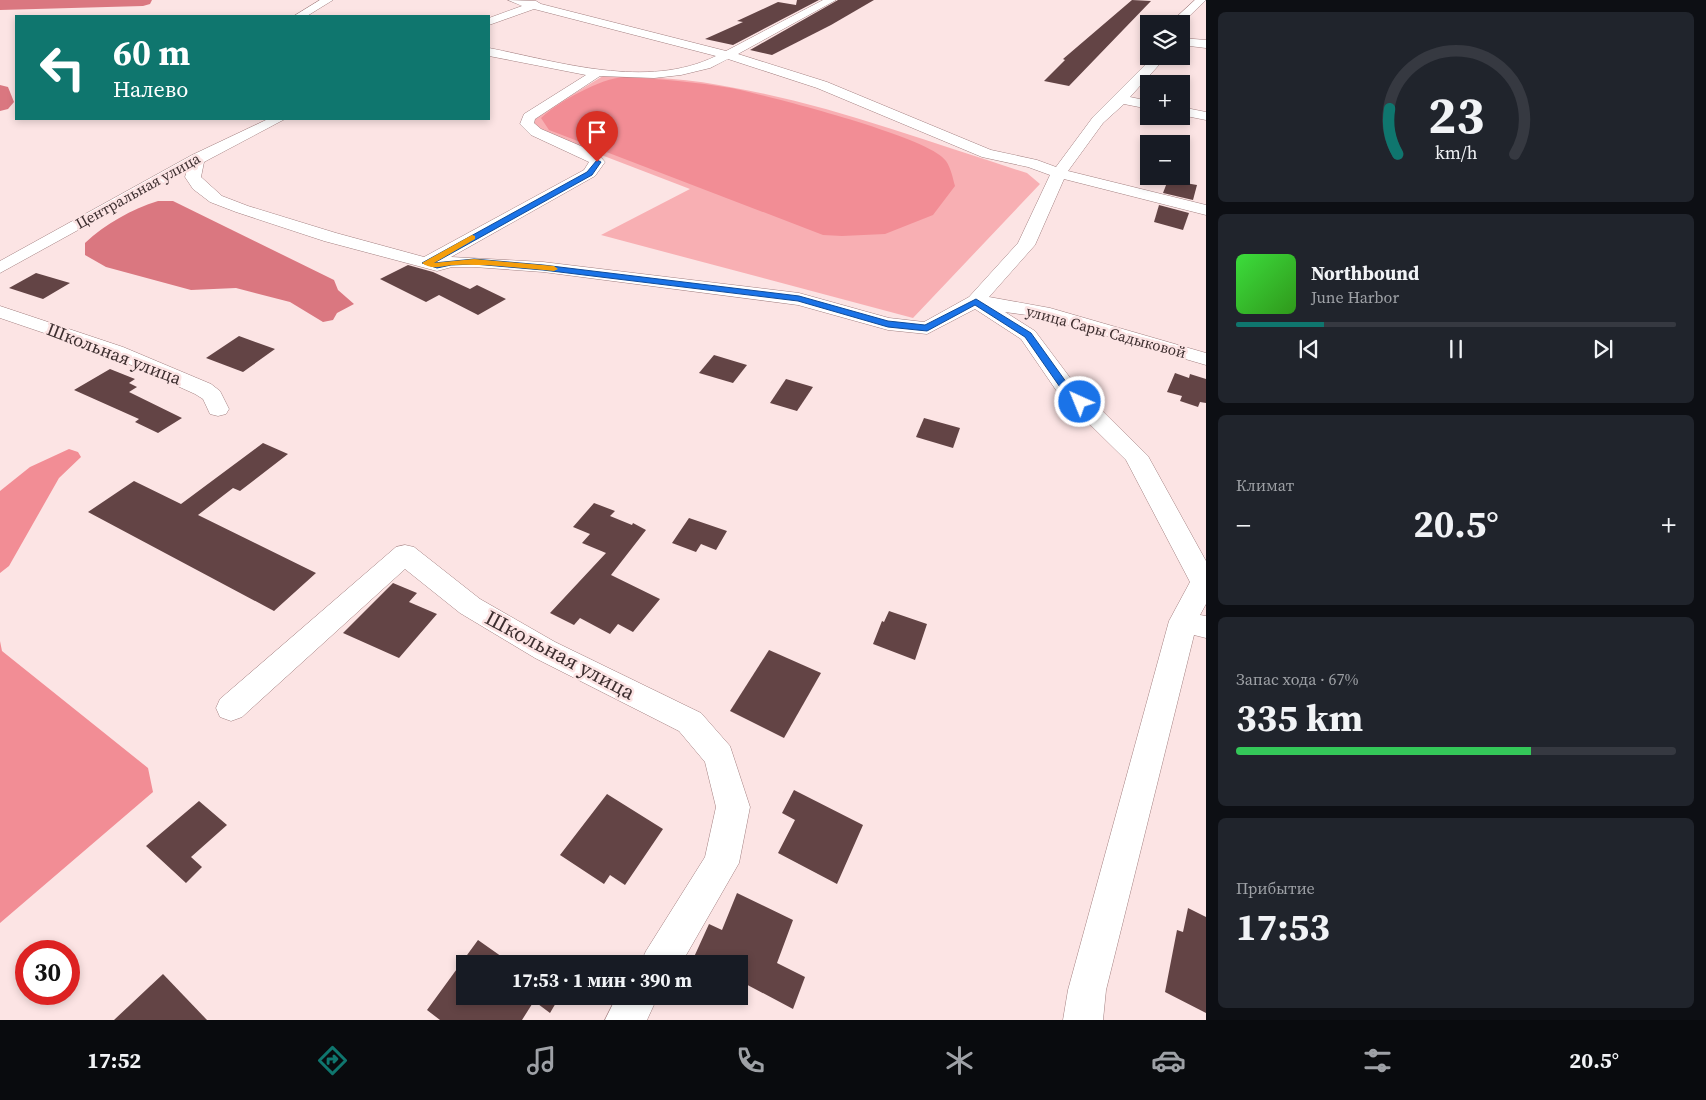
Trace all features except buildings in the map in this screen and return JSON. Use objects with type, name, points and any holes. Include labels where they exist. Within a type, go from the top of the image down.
[{"type":"street","points":[[301,15],[328,0]]},
{"type":"street","points":[[513,0],[727,55],[822,85],[987,154],[1206,210]]},
{"type":"street","points":[[490,22],[545,0]]},
{"type":"street","points":[[490,52],[548,66],[597,73],[684,72],[708,65],[831,0]]},
{"type":"street","points":[[1184,15],[1201,0]]},
{"type":"street","points":[[1190,41],[1206,44]]},
{"type":"street","points":[[197,158],[193,176],[199,186],[216,199],[330,237],[437,266],[451,262],[474,262],[543,267],[799,299],[888,324],[927,328],[976,301],[1026,245],[1059,173],[1098,120],[1121,99],[1153,65]]},
{"type":"street","points":[[426,263],[590,173],[597,162],[592,156],[536,132],[527,124],[529,117],[597,73]]},
{"type":"street","points":[[1121,99],[1140,103]]},
{"type":"street","points":[[1190,113],[1206,116]]},
{"type":"street","name":"Центральная улица","points":[[0,268],[197,158],[276,120]]},
{"type":"street","points":[[171,172],[193,176]]},
{"type":"street","points":[[976,301],[1028,335],[1066,388],[1136,456],[1204,582],[1195,624],[1089,980],[1083,1020]]},
{"type":"street","name":"улица Сары Садыковой","points":[[976,301],[1042,312],[1206,359]]},
{"type":"street","name":"Школьная улица","points":[[0,312],[116,351],[203,389],[212,396],[218,409]]},
{"type":"street","name":"Школьная улица","points":[[231,708],[405,554],[470,606],[545,650],[690,722],[719,756],[733,807],[721,863],[665,955]]},
{"type":"street","points":[[625,1020],[634,1005]]},
{"type":"shaded area","points":[[603,76],[653,77],[703,82],[809,105],[882,126],[1027,173],[1040,184],[913,318],[601,235],[690,189],[544,133],[533,124],[534,118]]},
{"type":"shaded area","points":[[624,77],[678,81],[731,88],[810,108],[880,129],[911,140],[934,151],[948,164],[955,186],[933,215],[885,234],[823,235],[549,130],[541,118],[558,105],[592,86]]},
{"type":"shaded area","points":[[158,201],[173,201],[334,280],[338,290],[354,304],[337,313],[333,320],[323,322],[290,302],[236,288],[191,290],[106,267],[85,255],[85,243],[110,223],[138,208]]},
{"type":"shaded area","points":[[69,449],[78,452],[81,457],[59,478],[9,566],[0,573],[0,491],[30,467]]},
{"type":"shaded area","points":[[0,641],[2,651],[148,768],[153,792],[0,923]]},
{"type":"waterway","points":[[0,4],[143,0]]},
{"type":"waterway","points":[[0,92],[2,102],[0,104]]},
{"type":"slow traffic","points":[[472,238],[426,263],[437,266],[451,262],[474,262],[554,269]]},
{"type":"route","points":[[597,162],[590,173],[426,263],[437,266],[451,262],[474,262],[543,267],[799,299],[888,324],[927,328],[976,301],[1028,335],[1066,388],[1080,402]]}]
